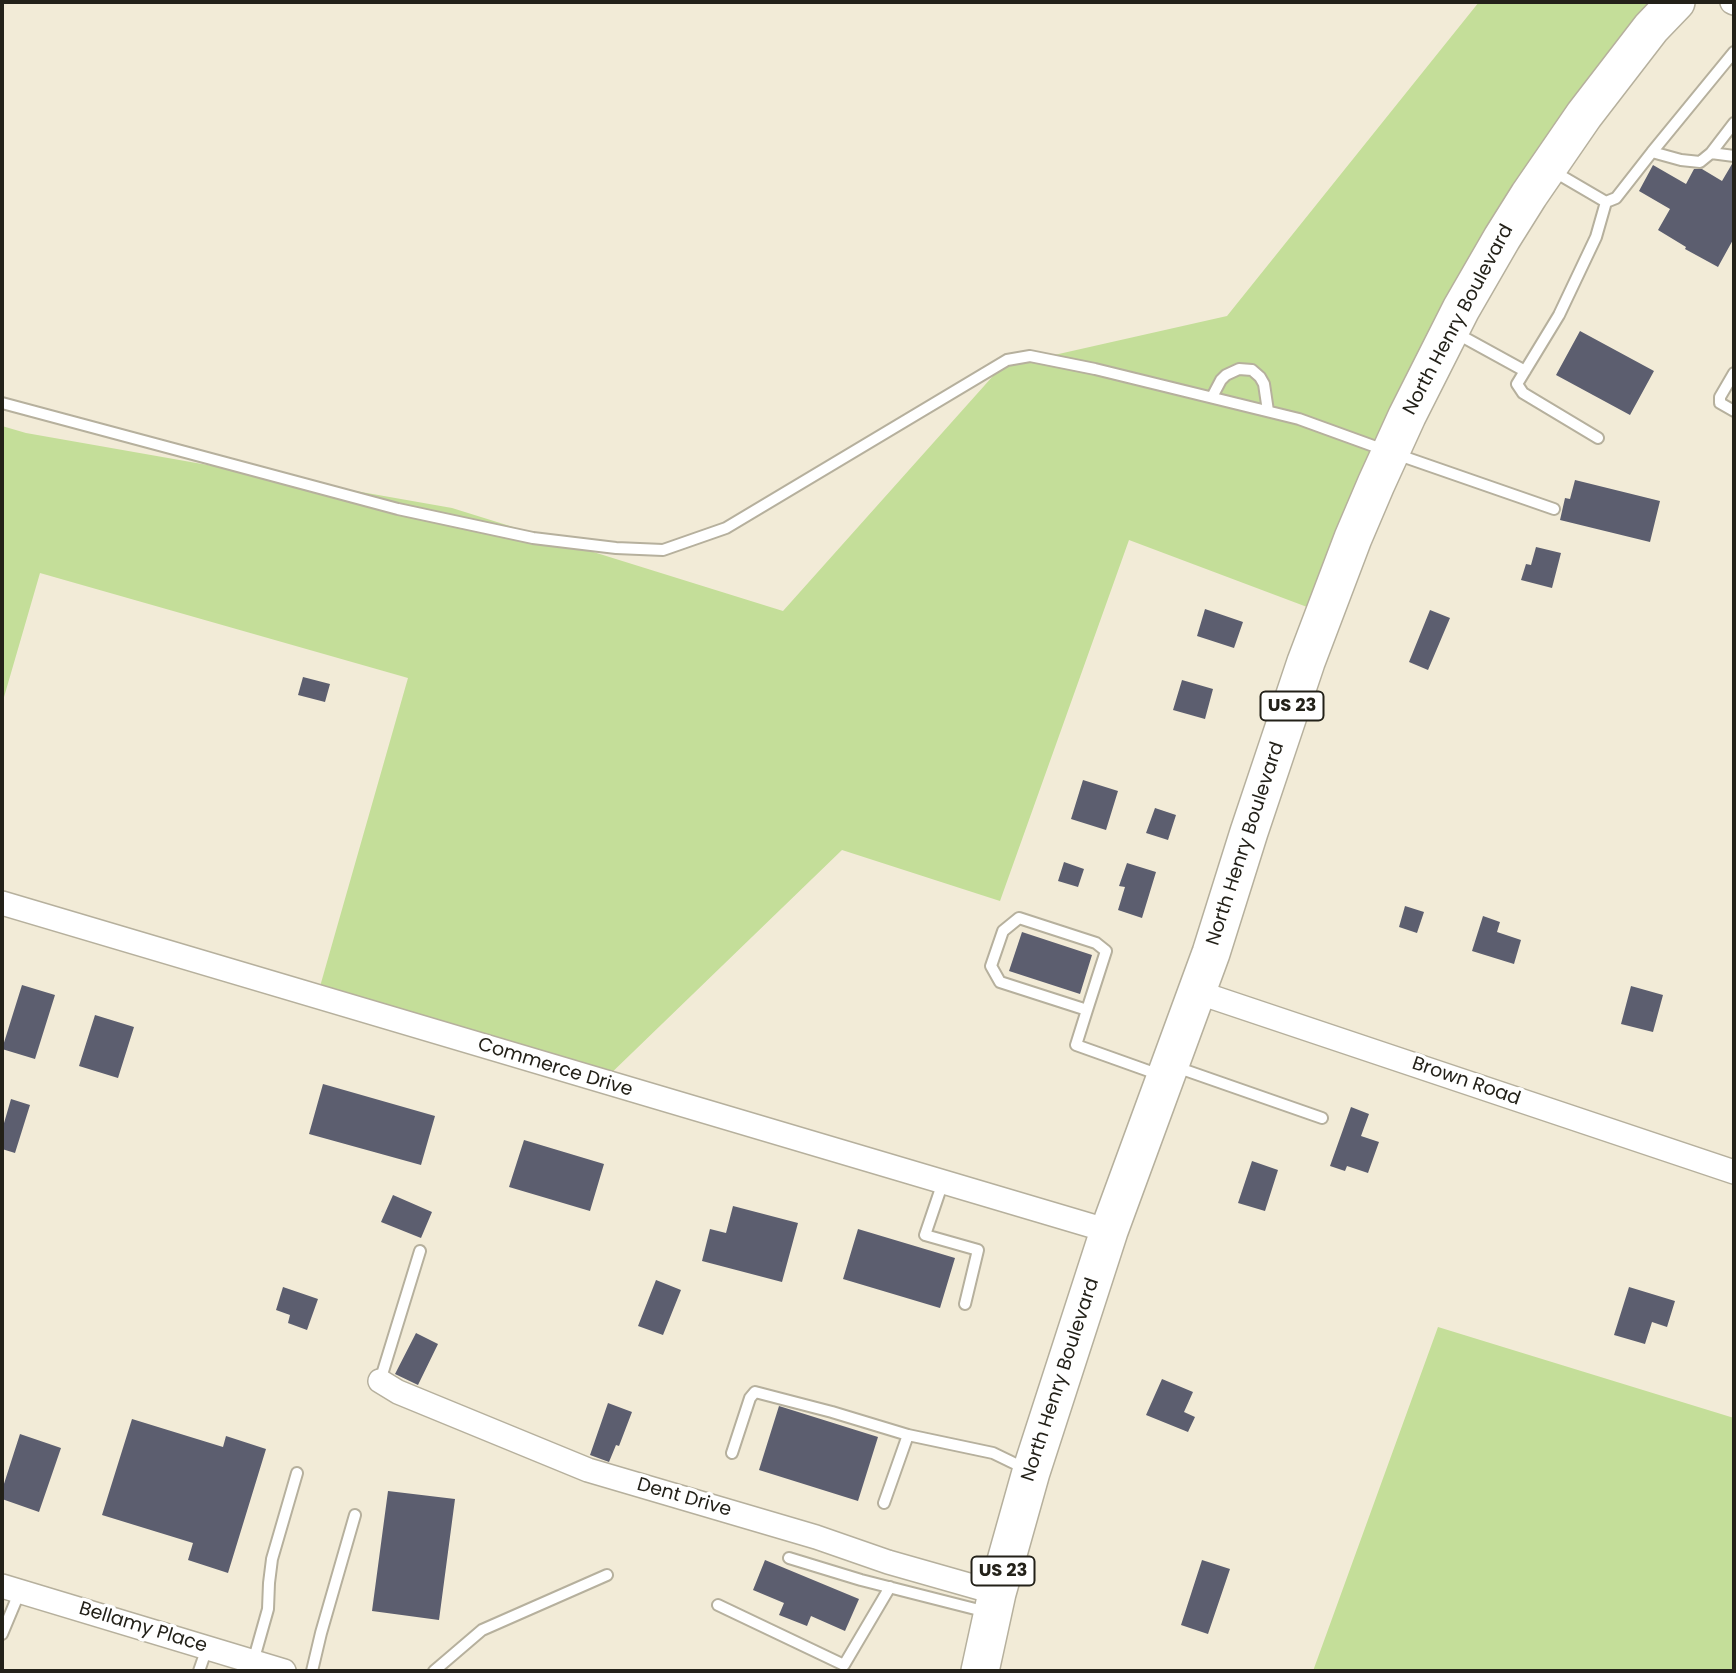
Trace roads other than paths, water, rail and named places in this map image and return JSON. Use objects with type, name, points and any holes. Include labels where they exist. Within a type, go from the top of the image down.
[{"type":"highway","name":"North Henry Boulevard","points":[[980,1671],[995,1603],[1031,1472],[1109,1231],[1197,992],[1306,663],[1353,537],[1390,453],[1451,330],[1502,238],[1617,71],[1651,28],[1676,2]]},
{"type":"street","name":"Commerce Drive","points":[[2,903],[1109,1231]]},
{"type":"street","name":"Brown Road","points":[[1197,992],[1734,1172]]},
{"type":"street","name":"Dent Drive","points":[[380,1381],[398,1392],[588,1470],[816,1537],[995,1603]]},
{"type":"street","name":"Bellamy Place","points":[[11,1588],[284,1671]]},
{"type":"lane","points":[[1606,202],[1616,198],[1734,52]]},
{"type":"lane","points":[[1652,152],[1700,162],[1711,153],[1734,123]]},
{"type":"lane","points":[[1711,153],[1734,156]]},
{"type":"lane","points":[[1548,168],[1606,202]]},
{"type":"lane","points":[[1598,438],[1523,393],[1517,384],[1570,293],[1596,237],[1606,202]]},
{"type":"lane","points":[[1451,330],[1525,371]]},
{"type":"lane","points":[[2,403],[398,509],[533,538],[615,548],[663,550],[726,528],[1007,360],[1030,356],[1095,369],[1299,419],[1555,509]]},
{"type":"lane","points":[[1212,397],[1220,380],[1226,375],[1239,369],[1252,370],[1264,384],[1268,411]]},
{"type":"lane","points":[[1734,373],[1720,397],[1720,403],[1734,411]]},
{"type":"lane","points":[[1087,1010],[1000,982],[991,966],[1003,931],[1019,918],[1096,943],[1106,951],[1076,1045],[1322,1118]]},
{"type":"lane","points":[[943,1182],[925,1235],[978,1250],[965,1304]]},
{"type":"lane","points":[[380,1381],[420,1251]]},
{"type":"lane","points":[[732,1453],[750,1398],[755,1392],[908,1435],[993,1453],[1031,1472]]},
{"type":"lane","points":[[884,1503],[908,1435]]},
{"type":"lane","points":[[253,1662],[268,1609],[272,1559],[297,1473]]},
{"type":"lane","points":[[312,1671],[355,1515]]},
{"type":"lane","points":[[789,1558],[890,1587],[995,1603]]},
{"type":"lane","points":[[434,1671],[482,1630],[607,1576]]},
{"type":"lane","points":[[718,1605],[844,1665],[890,1587]]},
{"type":"lane","points":[[2,1634],[11,1588]]},
{"type":"lane","points":[[199,1671],[206,1648]]}]
